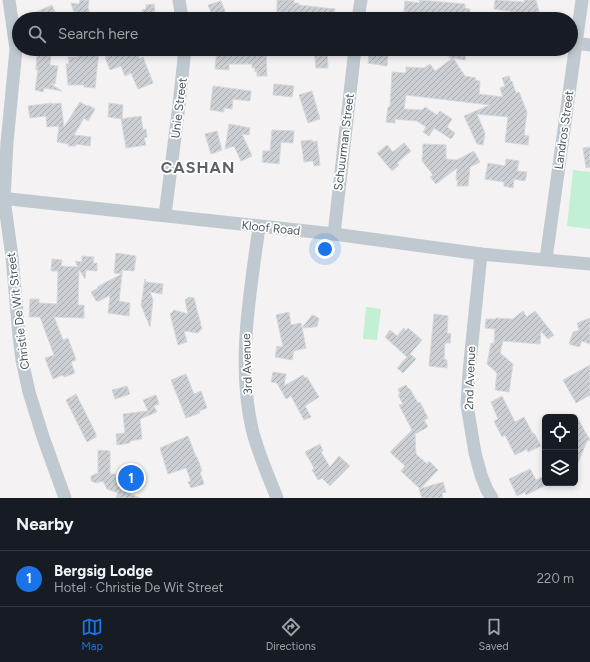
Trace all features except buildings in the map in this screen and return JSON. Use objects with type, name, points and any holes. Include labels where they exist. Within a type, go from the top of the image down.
[{"type":"street","name":"Christie De Wit Street","points":[[9,0],[12,21]]},
{"type":"street","points":[[179,0],[181,12]]},
{"type":"street","points":[[359,12],[361,0]]},
{"type":"street","name":"Landros Street","points":[[578,25],[582,0]]},
{"type":"street","points":[[578,43],[590,45]]},
{"type":"street","name":"Christie De Wit Street","points":[[15,56],[2,198],[6,256],[22,360],[29,392],[64,498]]},
{"type":"street","name":"Unie Street","points":[[165,215],[184,56]]},
{"type":"street","name":"Schuurman Street","points":[[334,234],[354,56]]},
{"type":"street","name":"Landros Street","points":[[546,259],[573,56]]},
{"type":"street","name":"Kloof Road","points":[[2,198],[334,234],[481,254],[590,264]]},
{"type":"street","name":"3rd Avenue","points":[[259,227],[245,342],[245,373],[252,428],[259,454],[277,498]]},
{"type":"street","name":"2nd Avenue","points":[[481,254],[468,372],[467,405],[475,453],[481,475],[492,498]]},
{"type":"green space","points":[[573,170],[590,172],[590,229],[567,226]]},
{"type":"green space","points":[[366,307],[381,309],[377,340],[363,339]]},
{"type":"place","name":"Bergsig Lodge","points":[[131,478]]},
{"type":"district","name":"CASHAN","points":[[198,167]]}]
